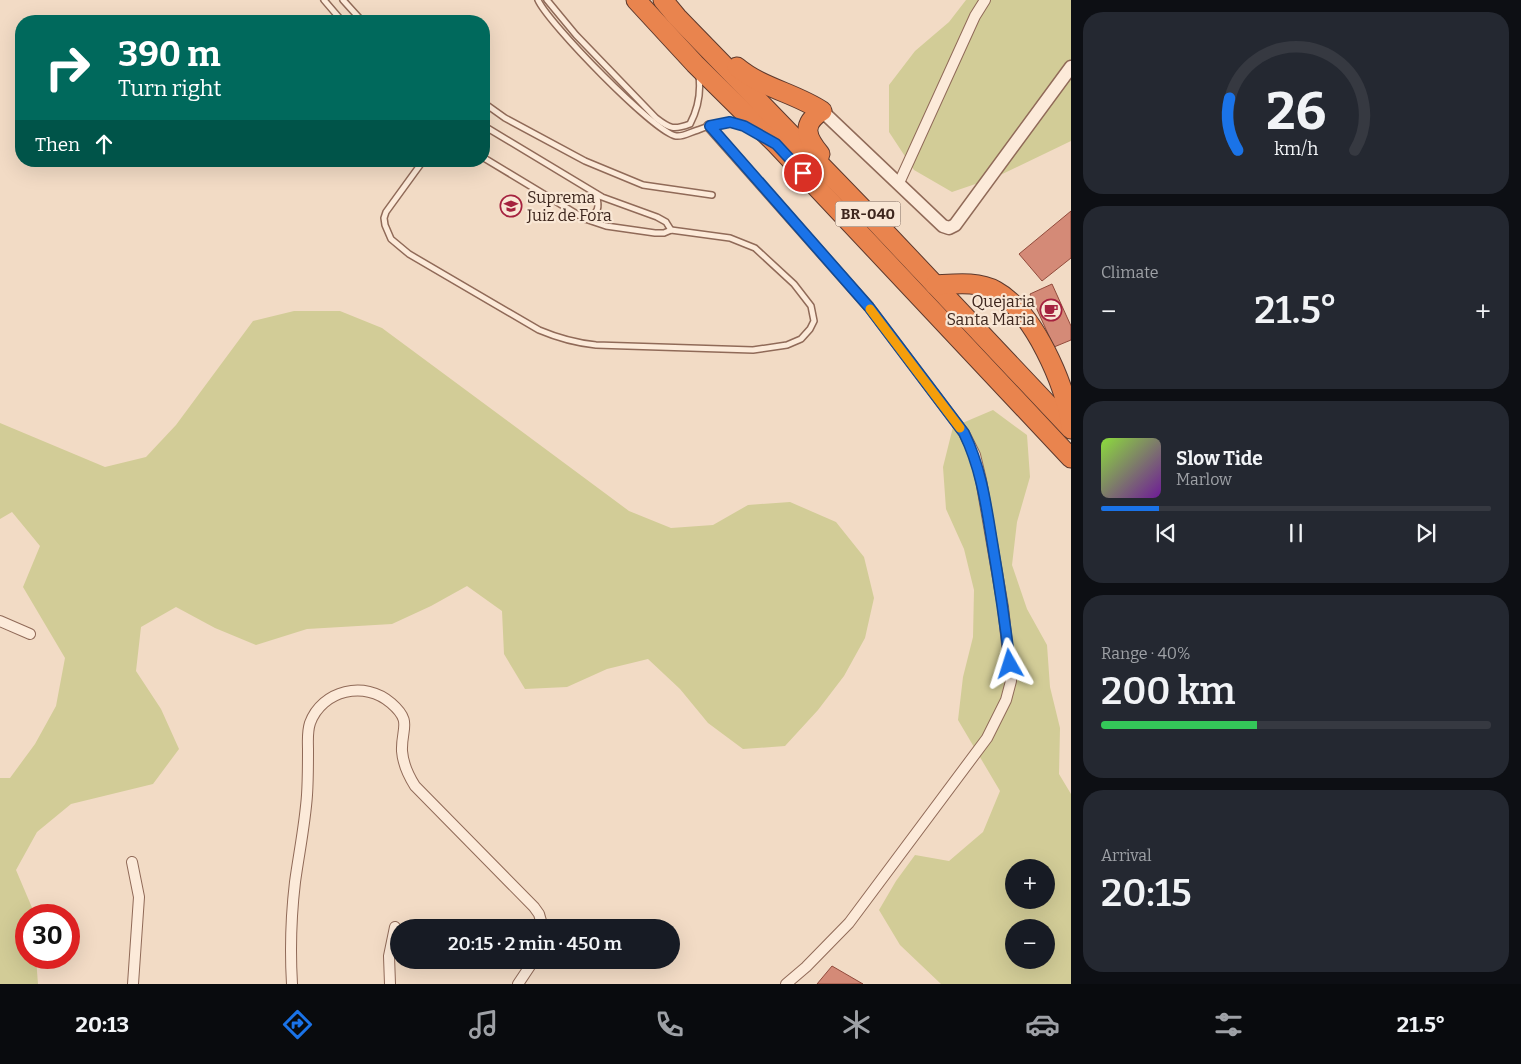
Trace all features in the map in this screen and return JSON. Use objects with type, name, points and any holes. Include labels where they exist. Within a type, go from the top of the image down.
[{"type":"highway","name":"BR-040","points":[[636,0],[695,64],[776,144],[1071,458]]},
{"type":"highway","name":"BR-040","points":[[663,0],[677,17],[1071,427]]},
{"type":"highway","points":[[677,17],[748,77],[810,102],[822,111],[814,116],[807,126],[810,140],[871,217]]},
{"type":"highway","points":[[935,284],[972,284],[984,286],[996,291],[1005,298],[1029,322],[1046,351],[1064,392],[1071,427]]},
{"type":"street","points":[[899,183],[975,16],[985,0]]},
{"type":"street","points":[[822,111],[944,226],[949,228],[953,226],[1071,67]]},
{"type":"street","points":[[710,126],[869,307],[964,433],[974,455],[982,489],[1003,607],[1010,664],[1011,682],[1006,700],[987,738],[849,923],[806,967],[786,984]]},
{"type":"street","points":[[0,621],[30,634]]},
{"type":"street","points":[[292,984],[292,911],[307,796],[308,731],[314,714],[326,701],[341,692],[350,690],[368,691],[392,703],[406,726],[402,743],[404,761],[406,770],[415,786],[534,907],[541,919]]},
{"type":"street","points":[[132,862],[139,897],[133,984]]},
{"type":"street","points":[[390,951],[390,984]]},
{"type":"street","points":[[518,984],[528,969]]},
{"type":"lane","points":[[324,0],[337,15]]},
{"type":"lane","points":[[344,0],[357,15]]},
{"type":"lane","points":[[538,0],[579,51],[612,86],[667,133],[677,136],[686,135],[724,122],[736,123],[776,144]]},
{"type":"lane","points":[[547,0],[576,35],[656,118],[672,128],[678,129],[690,124],[695,114],[700,90],[695,64]]},
{"type":"lane","points":[[490,108],[585,161],[643,185],[712,195]]},
{"type":"lane","points":[[690,124],[697,130]]},
{"type":"lane","points":[[490,130],[602,197],[657,217],[666,222],[671,230]]},
{"type":"lane","points":[[419,167],[386,212],[384,225],[391,239],[409,254],[547,334],[576,343],[596,345],[753,350],[788,345],[801,339],[810,330],[814,321],[811,306],[794,284],[755,248],[730,238],[671,230],[664,233],[655,233],[606,226],[585,219],[490,162]]},
{"type":"lane","points":[[585,219],[594,215],[598,209],[596,193]]},
{"type":"shaded area","points":[[966,0],[1071,0],[1071,141],[996,177],[952,192],[914,170],[889,132],[889,85],[915,51],[949,22]]},
{"type":"shaded area","points":[[294,311],[340,311],[382,328],[629,511],[671,528],[713,525],[748,505],[790,502],[836,522],[864,557],[874,598],[865,638],[844,676],[818,710],[785,746],[743,749],[708,723],[680,689],[648,659],[607,669],[567,687],[525,689],[504,654],[502,611],[467,586],[431,606],[392,624],[307,629],[256,645],[215,628],[176,607],[141,627],[136,671],[161,709],[179,749],[153,784],[71,804],[37,832],[16,870],[30,904],[15,904],[15,969],[37,969],[38,984],[0,984],[0,778],[10,778],[35,744],[56,706],[65,658],[23,587],[40,546],[12,512],[0,519],[0,423],[105,467],[146,457],[176,425],[253,321]]},
{"type":"shaded area","points":[[993,410],[1027,435],[1030,477],[1017,522],[1012,565],[1027,609],[1047,645],[1050,687],[1060,728],[1059,774],[1071,794],[1071,984],[941,984],[900,945],[879,910],[896,881],[915,855],[949,861],[983,832],[1000,791],[958,720],[963,677],[973,637],[974,590],[964,549],[946,509],[943,467],[953,427]]},
{"type":"building","points":[[1071,211],[1071,258],[1042,281],[1019,254]]},
{"type":"building","name":"Quejaria Santa Maria","points":[[1052,284],[1071,326],[1071,340],[1054,347],[1030,294]]},
{"type":"building","points":[[832,966],[863,984],[817,984]]},
{"type":"slow traffic","points":[[870,309],[960,428]]},
{"type":"place","name":"Suprema Juiz de Fora","points":[[511,206]]},
{"type":"place","name":"Quejaria Santa Maria","points":[[1051,310]]},
{"type":"route","points":[[803,173],[776,144],[744,126],[724,122],[710,126],[869,307],[964,433],[974,455],[988,515],[1010,664]]}]
